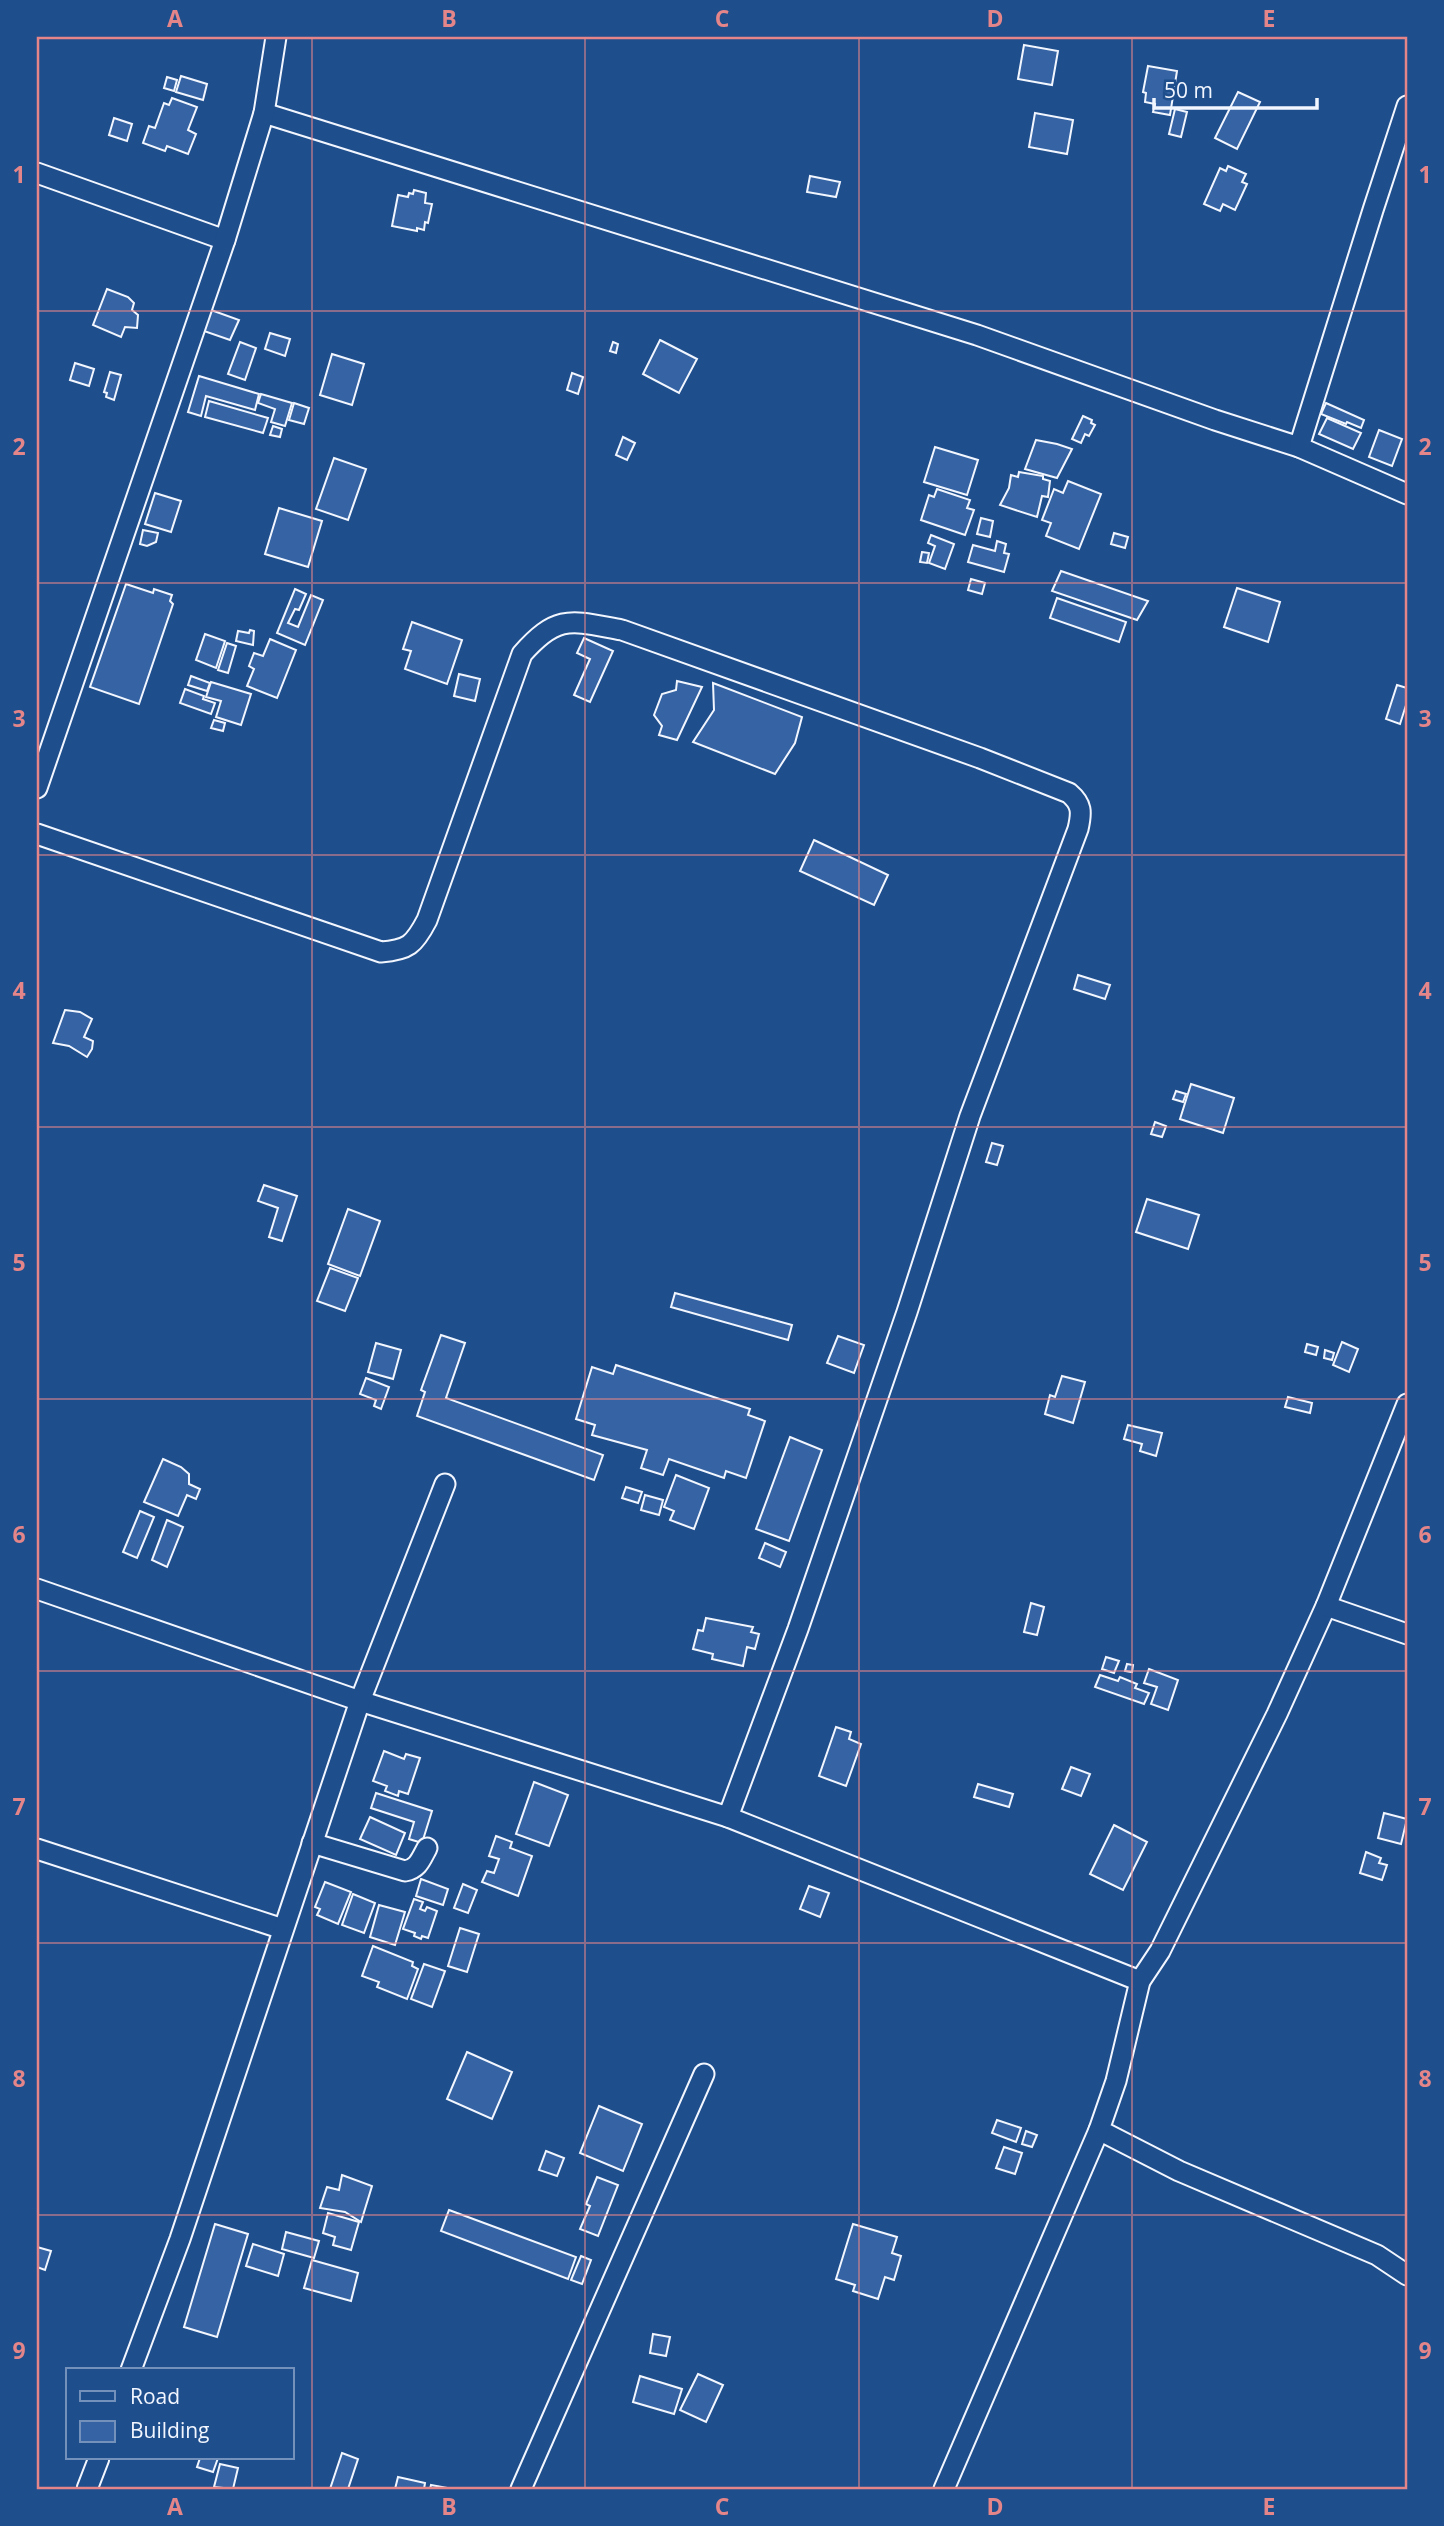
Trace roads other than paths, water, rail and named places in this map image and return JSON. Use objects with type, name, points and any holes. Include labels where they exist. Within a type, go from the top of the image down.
[{"type":"street","points":[[37,788],[225,240],[264,113],[276,37]]},
{"type":"street","points":[[1299,447],[1407,106]]},
{"type":"street","points":[[264,113],[977,334],[1215,420],[1299,447],[1407,494]]},
{"type":"street","points":[[37,173],[225,240]]},
{"type":"street","points":[[37,834],[381,952],[403,951],[418,938],[427,920],[522,654],[537,636],[556,624],[584,623],[622,630],[979,758],[1069,793],[1079,802],[1082,814],[1079,829],[970,1116],[907,1312],[802,1617],[728,1817]]},
{"type":"street","points":[[944,2489],[1099,2130],[1116,2081],[1140,1981],[1160,1951],[1277,1714],[1326,1606],[1407,1405]]},
{"type":"street","points":[[132,2368],[180,2239],[360,1701],[445,1484]]},
{"type":"street","points":[[37,1589],[360,1701],[728,1817],[1140,1981]]},
{"type":"street","points":[[1326,1606],[1407,1634]]},
{"type":"street","points":[[312,1843],[405,1871],[412,1870],[419,1863],[427,1847]]},
{"type":"street","points":[[38,1854],[283,1929]]},
{"type":"street","points":[[521,2489],[704,2074]]},
{"type":"street","points":[[1099,2130],[1180,2171],[1377,2255],[1407,2275]]},
{"type":"street","points":[[87,2489],[98,2460]]}]
